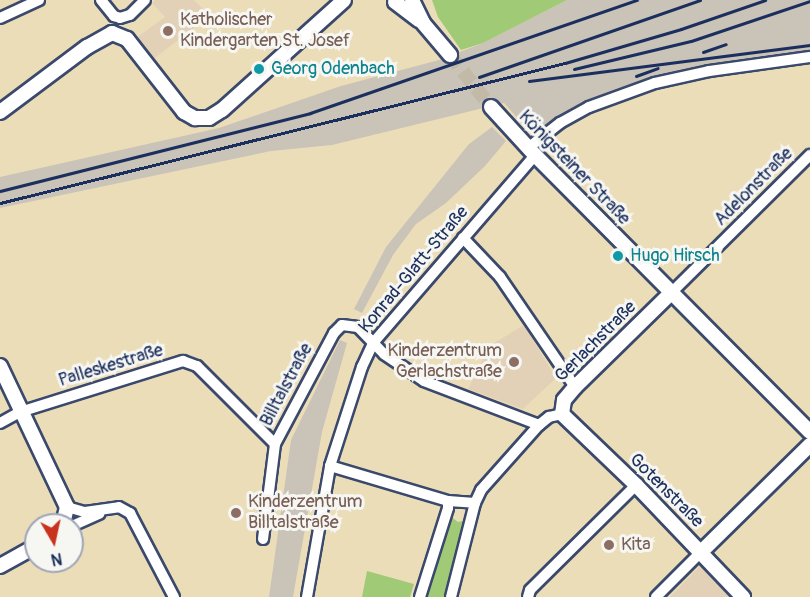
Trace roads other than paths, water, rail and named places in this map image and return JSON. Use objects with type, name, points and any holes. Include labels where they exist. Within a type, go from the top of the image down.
[{"type":"main road","points":[[0,112],[87,47],[107,34],[118,33],[129,41],[184,112],[191,117],[204,119],[222,110],[344,0]]},
{"type":"main road","points":[[412,0],[423,23]]},
{"type":"main road","points":[[396,1],[423,23],[450,55]]},
{"type":"main road","name":"Königsteiner Straße","points":[[491,107],[531,152],[810,432]]},
{"type":"main road","name":"Gerlachstraße","points":[[562,414],[564,400],[575,387],[671,293]]},
{"type":"main road","points":[[0,366],[67,507],[66,513]]},
{"type":"main road","name":"Gotenstraße","points":[[562,414],[636,485],[743,597]]},
{"type":"main road","points":[[701,552],[810,445]]},
{"type":"main road","points":[[0,566],[24,553]]},
{"type":"street","points":[[0,18],[39,0]]},
{"type":"street","points":[[101,0],[114,16],[120,18],[130,15],[145,0]]},
{"type":"street","points":[[118,33],[120,18]]},
{"type":"street","name":"Konrad-Glatt-Straße","points":[[307,597],[330,466],[362,367],[373,343],[463,238],[531,152],[560,123],[589,107],[655,83],[709,71],[810,57]]},
{"type":"street","name":"Adelonstraße","points":[[671,293],[810,154]]},
{"type":"street","points":[[463,238],[500,278],[575,387]]},
{"type":"street","name":"Billtalstraße","points":[[263,539],[275,444],[339,326],[348,324],[358,327],[373,343]]},
{"type":"street","points":[[373,343],[384,354],[424,381],[539,425]]},
{"type":"street","name":"Palleskestraße","points":[[0,423],[20,412],[188,362],[197,366],[275,444]]},
{"type":"street","points":[[451,597],[475,503],[481,490],[539,425],[549,417],[562,414]]},
{"type":"street","points":[[330,466],[448,501],[475,503]]},
{"type":"street","points":[[528,597],[530,590],[636,485]]},
{"type":"street","points":[[420,597],[448,508],[448,501]]},
{"type":"street","points":[[67,507],[85,512],[105,511]]},
{"type":"street","points":[[84,521],[119,507],[130,513],[171,596]]},
{"type":"street","points":[[656,597],[701,552]]},
{"type":"tunnel","points":[[450,55],[491,107]]},
{"type":"railway","points":[[0,191],[310,113],[637,0]]},
{"type":"railway","points":[[479,77],[700,0]]},
{"type":"railway","points":[[0,203],[565,63],[681,29],[765,0]]},
{"type":"railway","points":[[574,69],[691,41],[810,1]]},
{"type":"railway","points":[[703,52],[726,44]]},
{"type":"railway","points":[[529,81],[810,45]]},
{"type":"railway","points":[[636,76],[658,68]]},
{"type":"place","name":"Katholischer Kindergarten St. Josef","points":[[168,31]]},
{"type":"place","name":"Georg Odenbach","points":[[259,69]]},
{"type":"place","name":"Hugo Hirsch","points":[[618,256]]},
{"type":"place","name":"Kinderzentrum Gerlachstraße","points":[[514,362]]},
{"type":"place","name":"Kinderzentrum Billtalstraße","points":[[236,513]]},
{"type":"place","name":"Kita","points":[[609,545]]}]
